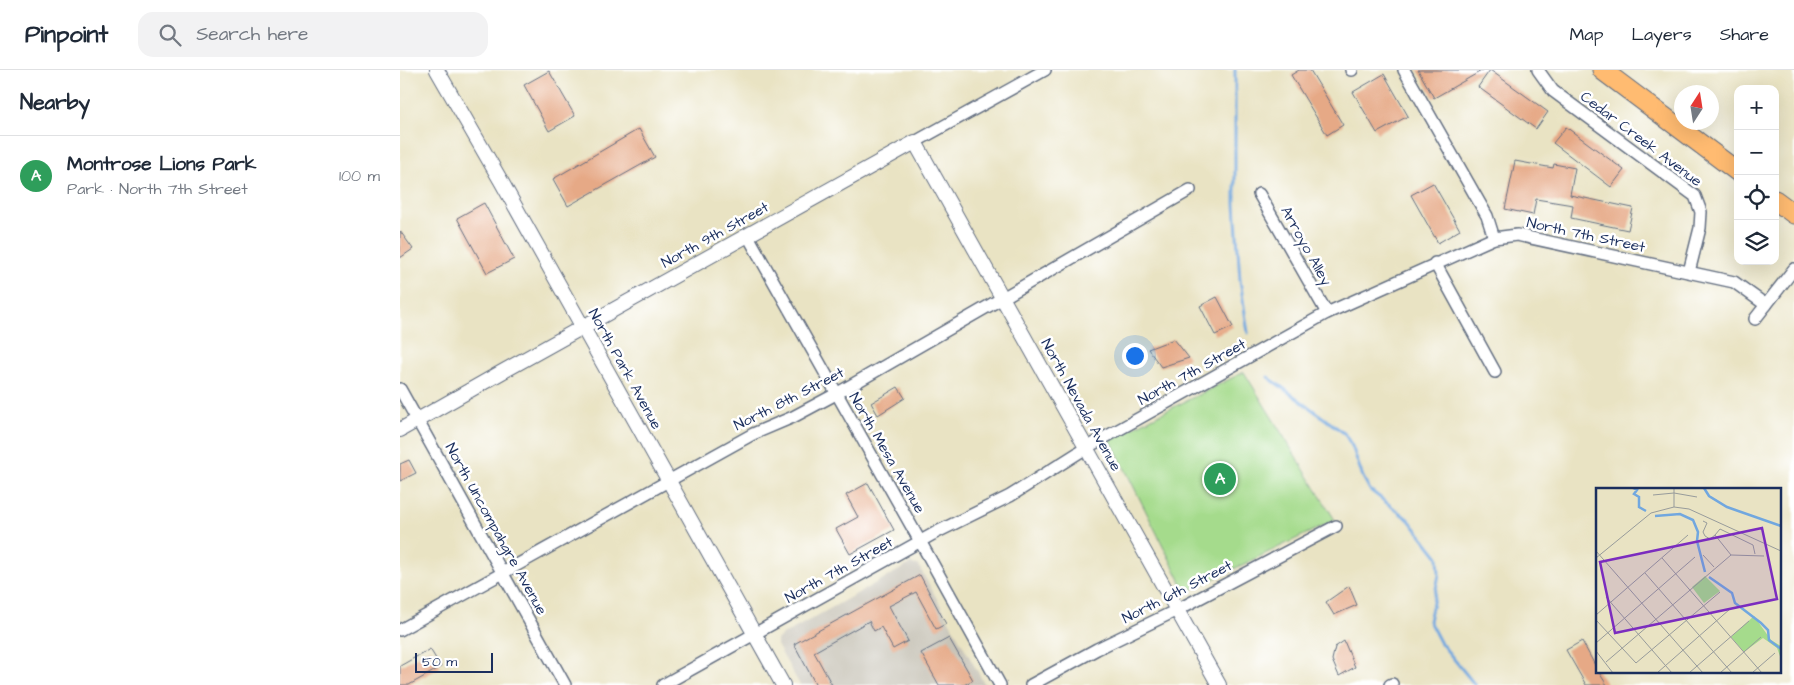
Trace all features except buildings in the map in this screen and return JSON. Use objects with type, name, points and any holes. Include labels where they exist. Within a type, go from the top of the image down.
[{"type":"highway","points":[[1602,70],[1734,169]]},
{"type":"highway","points":[[1779,203],[1794,214]]},
{"type":"street","name":"North Park Avenue","points":[[437,70],[783,685]]},
{"type":"street","name":"North 9th Street","points":[[400,430],[1045,70]]},
{"type":"street","points":[[1404,70],[1487,216],[1494,238]]},
{"type":"street","name":"Cedar Creek Avenue","points":[[1538,70],[1553,91],[1696,196],[1701,212],[1689,272]]},
{"type":"street","name":"North Nevada Avenue","points":[[915,142],[1219,685]]},
{"type":"street","name":"North 8th Street","points":[[400,630],[753,434],[793,417],[836,394],[1190,190]]},
{"type":"street","name":"Arroyo Alley","points":[[1259,194],[1327,313]]},
{"type":"street","name":"North 7th Street","points":[[663,685],[920,542],[1010,496],[1086,448],[1327,313],[1494,238],[1517,235],[1734,282],[1766,306]]},
{"type":"street","name":"North Mesa Avenue","points":[[748,236],[1000,685]]},
{"type":"street","points":[[1435,263],[1495,372]]},
{"type":"street","points":[[1755,319],[1794,269]]},
{"type":"street","name":"North Uncompahgre Avenue","points":[[400,389],[565,685]]},
{"type":"street","name":"North 6th Street","points":[[1032,685],[1097,649],[1177,610],[1336,526]]},
{"type":"shaded area","points":[[910,564],[918,565],[985,685],[800,685],[777,645],[777,640]]},
{"type":"green space","points":[[1244,372],[1335,520],[1186,592],[1110,439]]},
{"type":"waterway","points":[[1235,70],[1235,204],[1240,280],[1248,333]]},
{"type":"waterway","points":[[1268,377],[1344,433],[1352,446],[1363,477],[1370,490],[1409,520],[1438,557],[1439,575],[1429,621],[1440,642],[1475,685]]},
{"type":"place","name":"Montrose Lions Park","points":[[1220,479]]}]
